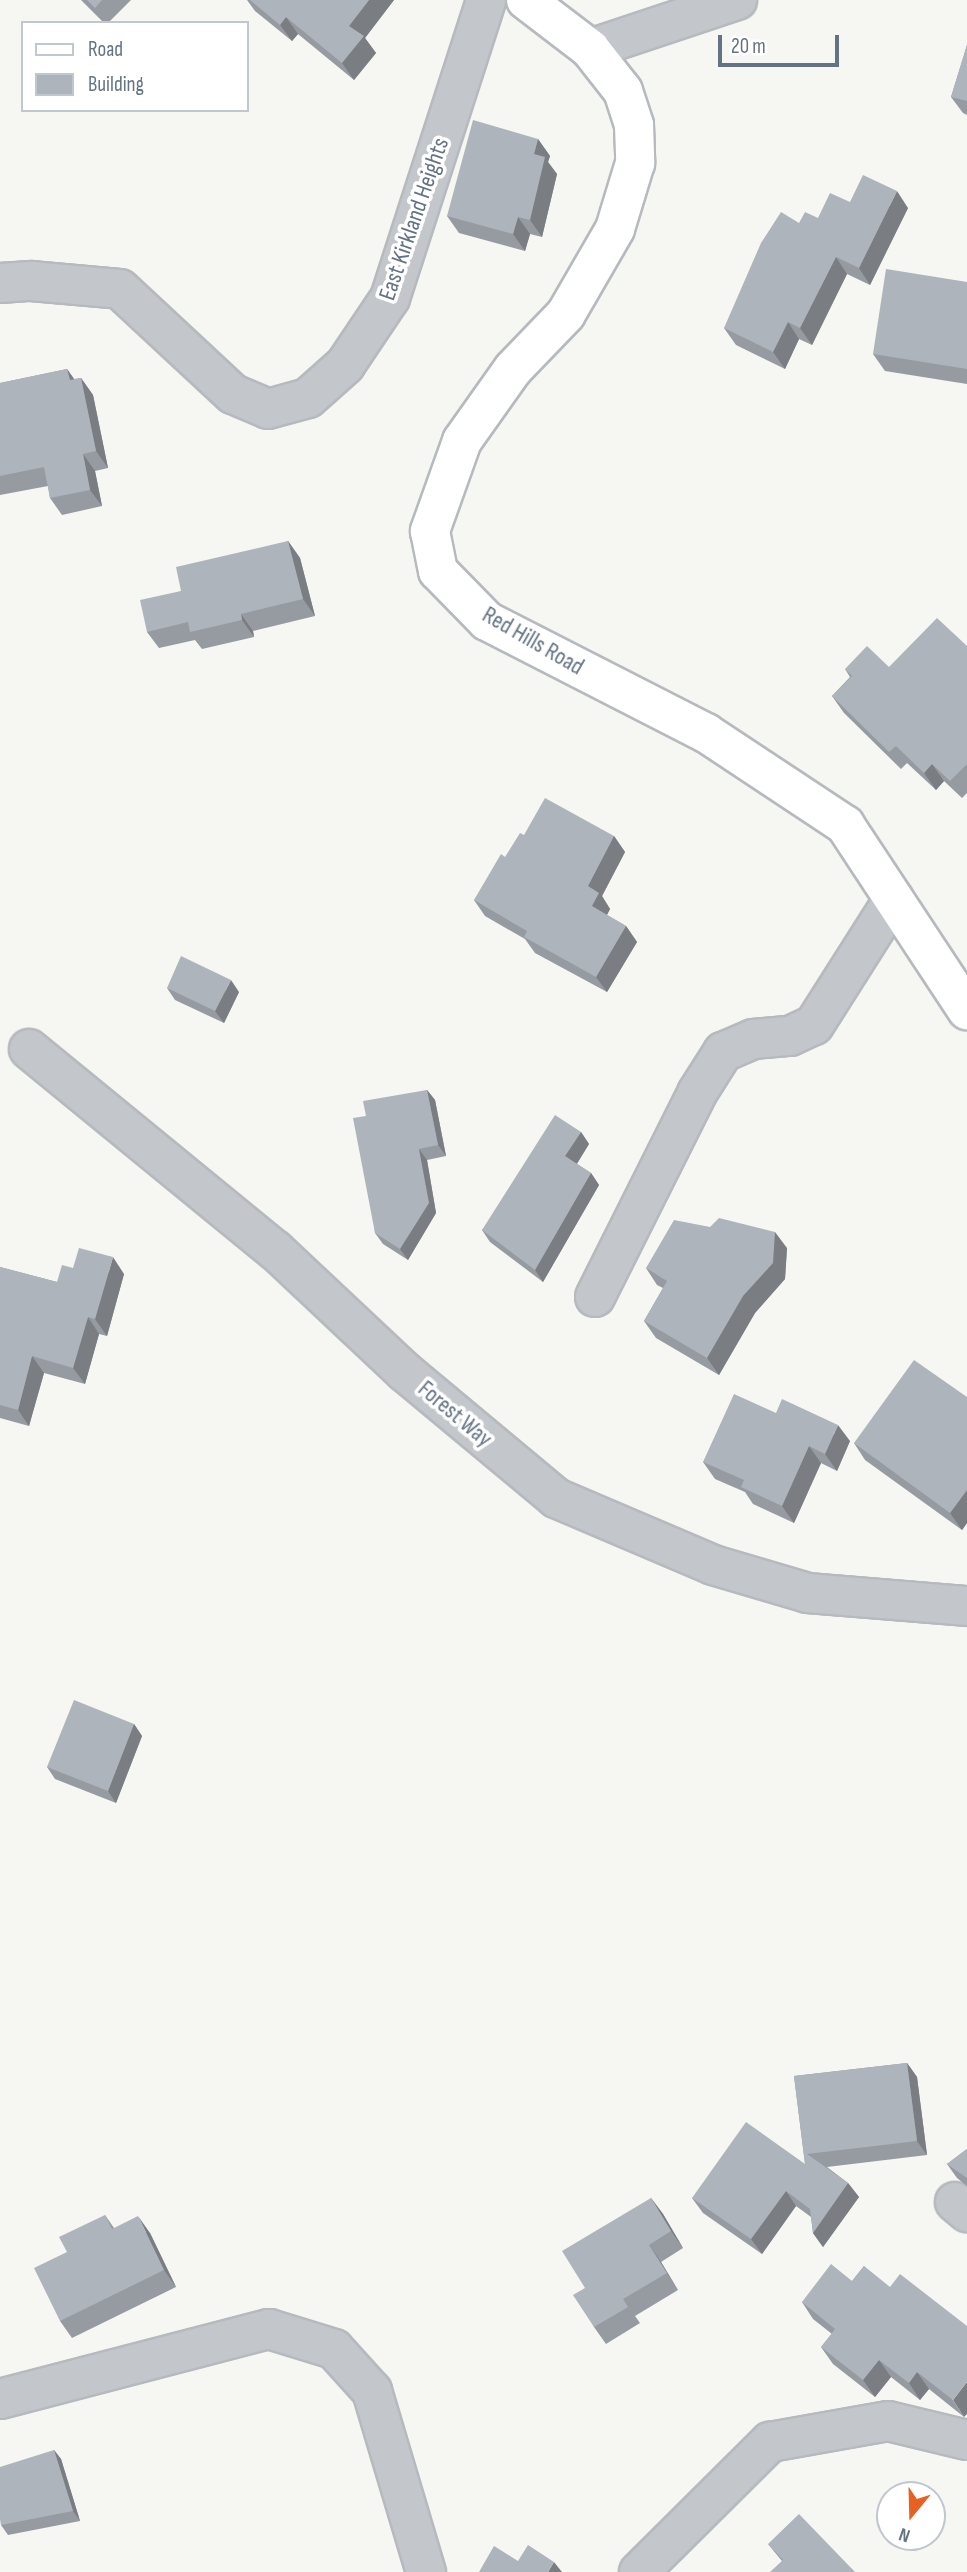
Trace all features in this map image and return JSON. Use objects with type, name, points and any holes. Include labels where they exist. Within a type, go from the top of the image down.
[{"type":"main road","name":"Red Hills Road","points":[[526,0],[590,49],[622,91],[634,125],[635,163],[615,229],[566,314],[513,369],[462,441],[430,531],[438,571],[487,621],[706,733],[845,825],[967,1010]]},
{"type":"street","name":"East Kirkland Heights","points":[[0,283],[31,281],[120,289],[233,394],[268,409],[308,398],[345,365],[390,298],[486,0]]},
{"type":"street","points":[[590,49],[737,0]]},
{"type":"street","points":[[596,1297],[697,1093],[723,1052],[753,1039],[790,1036],[814,1025],[894,899]]},
{"type":"street","name":"Forest Way","points":[[29,1049],[275,1250],[405,1372],[556,1499],[713,1565],[808,1593],[967,1606]]},
{"type":"street","points":[[0,2399],[269,2329],[334,2349],[372,2391],[426,2572]]},
{"type":"street","points":[[639,2572],[770,2442],[888,2421],[967,2440]]},
{"type":"building","points":[[87,0],[102,0],[95,8]]},
{"type":"building","points":[[250,0],[369,0],[349,26],[364,36],[342,63],[286,17],[280,25]]},
{"type":"building","points":[[967,45],[967,101],[951,97]]},
{"type":"building","points":[[473,120],[538,139],[534,154],[545,157],[530,220],[518,217],[513,234],[447,216]]},
{"type":"building","points":[[863,175],[897,191],[859,268],[836,257],[800,328],[788,322],[773,352],[724,328],[761,243],[781,212],[799,223],[805,212],[818,218],[830,193],[850,202]]},
{"type":"building","points":[[886,269],[967,282],[967,369],[873,354]]},
{"type":"building","points":[[67,369],[70,380],[81,378],[96,451],[83,454],[90,490],[50,498],[44,467],[0,476],[0,383]]},
{"type":"building","points":[[288,541],[303,599],[241,614],[242,620],[190,632],[188,622],[147,632],[140,600],[181,591],[176,567]]},
{"type":"building","points":[[937,618],[967,646],[967,764],[950,781],[932,764],[924,773],[896,746],[889,752],[832,696],[852,676],[845,669],[867,646],[889,667]]},
{"type":"building","points":[[545,798],[614,836],[588,886],[599,893],[592,906],[626,926],[596,977],[524,937],[527,931],[474,900],[501,854],[505,857],[520,833],[524,835]]},
{"type":"building","points":[[181,956],[231,980],[215,1011],[167,988]]},
{"type":"building","points":[[427,1090],[438,1145],[419,1149],[429,1203],[400,1249],[375,1233],[353,1118],[366,1116],[363,1101]]},
{"type":"building","points":[[555,1115],[581,1132],[565,1156],[591,1173],[535,1270],[482,1230]]},
{"type":"building","points":[[719,1218],[775,1232],[773,1263],[743,1296],[707,1358],[644,1321],[667,1281],[646,1268],[674,1220],[710,1227]]},
{"type":"building","points":[[79,1248],[113,1257],[95,1319],[88,1317],[73,1368],[32,1356],[18,1410],[0,1405],[0,1267],[57,1282],[62,1265],[73,1268]]},
{"type":"building","points":[[914,1360],[967,1397],[967,1490],[950,1513],[854,1443]]},
{"type":"building","points":[[734,1394],[776,1413],[782,1399],[838,1425],[825,1454],[809,1446],[782,1506],[741,1487],[744,1480],[703,1462]]},
{"type":"building","points":[[74,1700],[134,1724],[108,1791],[47,1767]]},
{"type":"building","points":[[907,2063],[917,2141],[807,2154],[848,2183],[813,2233],[810,2209],[786,2191],[751,2239],[692,2198],[746,2122],[805,2164],[794,2076]]},
{"type":"building","points":[[967,2149],[967,2178],[947,2164]]},
{"type":"building","points":[[651,2198],[671,2231],[649,2245],[667,2273],[623,2299],[628,2307],[594,2327],[573,2295],[585,2288],[562,2251]]},
{"type":"building","points":[[105,2215],[112,2229],[138,2216],[164,2270],[60,2321],[34,2268],[67,2252],[59,2237]]},
{"type":"building","points":[[831,2264],[852,2281],[864,2266],[890,2287],[900,2274],[967,2326],[967,2382],[953,2400],[917,2372],[909,2383],[879,2360],[863,2380],[821,2347],[835,2329],[802,2302]]},
{"type":"building","points":[[54,2450],[73,2511],[1,2525],[0,2467]]},
{"type":"building","points":[[799,2514],[855,2572],[770,2572],[783,2560],[768,2544]]},
{"type":"building","points":[[528,2545],[554,2562],[548,2572],[479,2572],[494,2546],[518,2561]]}]
